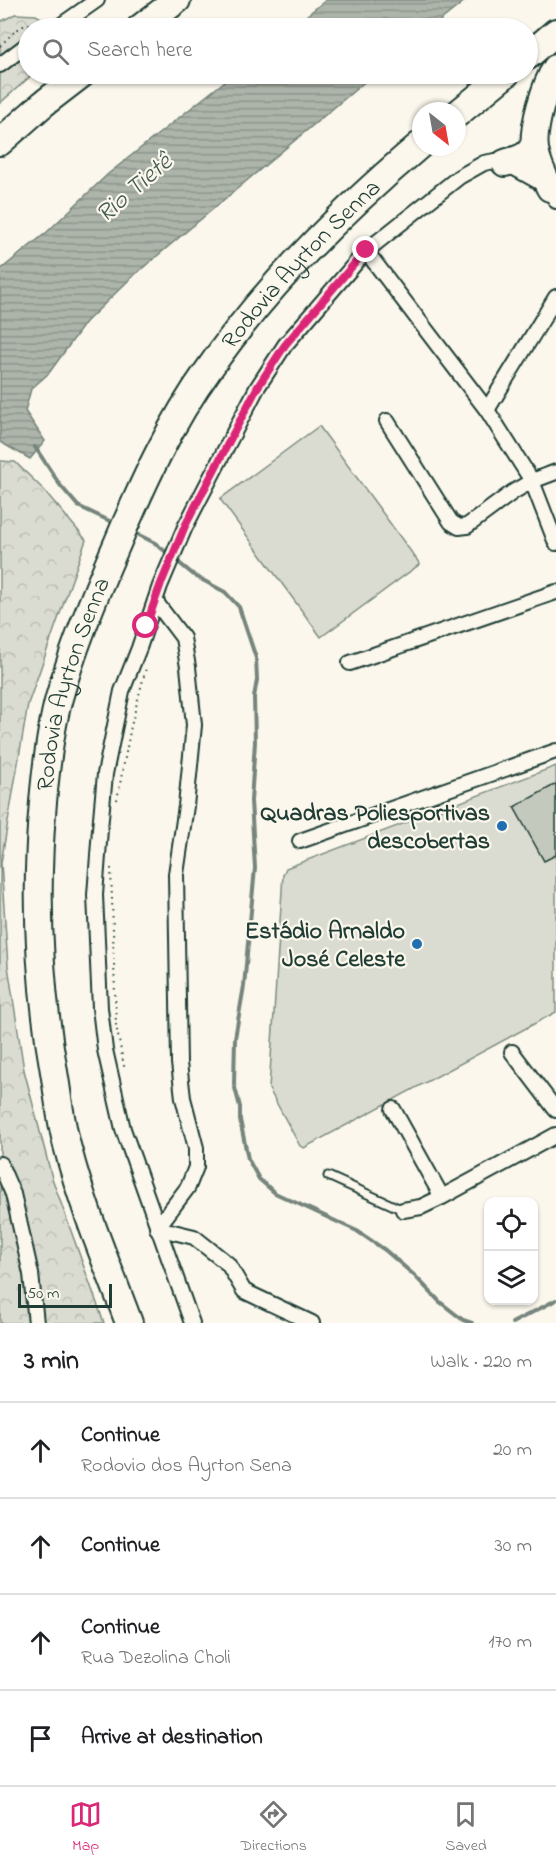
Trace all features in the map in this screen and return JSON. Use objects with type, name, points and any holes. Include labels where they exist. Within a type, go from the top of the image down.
[{"type":"highway","points":[[152,18],[169,4]]},
{"type":"highway","points":[[538,47],[556,32]]},
{"type":"highway","points":[[505,163],[531,153],[541,104],[556,68]]},
{"type":"highway","points":[[0,142],[69,84]]},
{"type":"highway","points":[[466,107],[494,84]]},
{"type":"highway","points":[[534,146],[541,171],[553,195]]},
{"type":"highway","name":"Rodovia Ayrton Senna","points":[[129,1323],[86,1208],[67,1147],[49,1046],[37,914],[46,771],[59,700],[81,630],[134,504],[170,429],[207,371],[242,324],[302,256],[412,152]]},
{"type":"street","points":[[72,18],[97,0]]},
{"type":"street","points":[[0,65],[18,52]]},
{"type":"street","points":[[192,1323],[123,1129],[105,1050],[100,1008],[95,895],[105,774],[122,691],[160,586],[185,526],[257,388],[285,345],[366,250],[472,169],[484,163],[495,161],[505,163],[553,195]]},
{"type":"street","points":[[366,250],[487,410],[532,481],[556,543]]},
{"type":"street","points":[[487,410],[556,297]]},
{"type":"street","points":[[387,421],[451,522],[459,527],[467,526],[532,481],[556,472]]},
{"type":"street","points":[[350,663],[556,592]]},
{"type":"street","points":[[155,601],[183,638],[189,667],[194,725],[176,874],[179,1063],[183,1098],[190,1119],[196,1157],[196,1167],[188,1187],[157,1228]]},
{"type":"street","points":[[300,841],[556,751]]},
{"type":"street","points":[[512,1052],[556,1110]]},
{"type":"street","points":[[393,1109],[442,1197]]},
{"type":"street","points":[[403,1210],[421,1207],[442,1197],[556,1136]]},
{"type":"street","points":[[0,1164],[14,1194],[31,1274],[36,1323]]},
{"type":"street","points":[[157,1228],[194,1237],[228,1264],[244,1291],[312,1323]]},
{"type":"lane","points":[[328,1176],[403,1210]]},
{"type":"path","points":[[0,46],[18,29]]},
{"type":"path","points":[[116,805],[131,726],[148,660]]},
{"type":"path","points":[[111,862],[116,1025],[126,1079]]},
{"type":"green space","points":[[15,14],[36,15],[41,18],[18,18],[18,84],[22,84],[0,103],[0,22]]},
{"type":"green space","points":[[319,426],[420,564],[321,637],[220,499]]},
{"type":"green space","points":[[0,461],[15,462],[44,490],[86,540],[28,704],[1,863],[8,966],[24,1070],[52,1178],[104,1323],[0,1323]]},
{"type":"green space","name":"Estádio Arnaldo José Celeste","points":[[556,766],[556,1012],[304,1148],[300,1146],[269,1089],[283,875],[286,868]]},
{"type":"water","points":[[326,0],[466,0],[444,18],[304,18]]},
{"type":"water","name":"Rio Tietê","points":[[221,84],[362,84],[132,277],[86,322],[49,373],[31,389],[25,411],[45,441],[30,459],[0,442],[0,270],[47,232],[108,174]]},
{"type":"building","points":[[556,784],[556,855],[544,861],[514,807]]},
{"type":"waterway","points":[[35,447],[60,485],[78,506],[116,524]]},
{"type":"waterway","points":[[131,531],[155,543],[195,576],[225,592],[239,607],[256,658],[255,742],[251,801],[255,868],[244,986],[235,1038],[234,1084],[248,1159],[259,1179],[275,1193],[357,1231],[385,1250],[440,1302],[463,1320],[472,1323]]},
{"type":"waterway","points":[[512,1323],[556,1300]]},
{"type":"place","name":"Quadras Poliesportivas descobertas","points":[[502,826]]},
{"type":"place","name":"Estádio Arnaldo José Celeste","points":[[417,944]]},
{"type":"route","points":[[146,626],[185,526],[257,388],[285,345],[366,250]]}]
